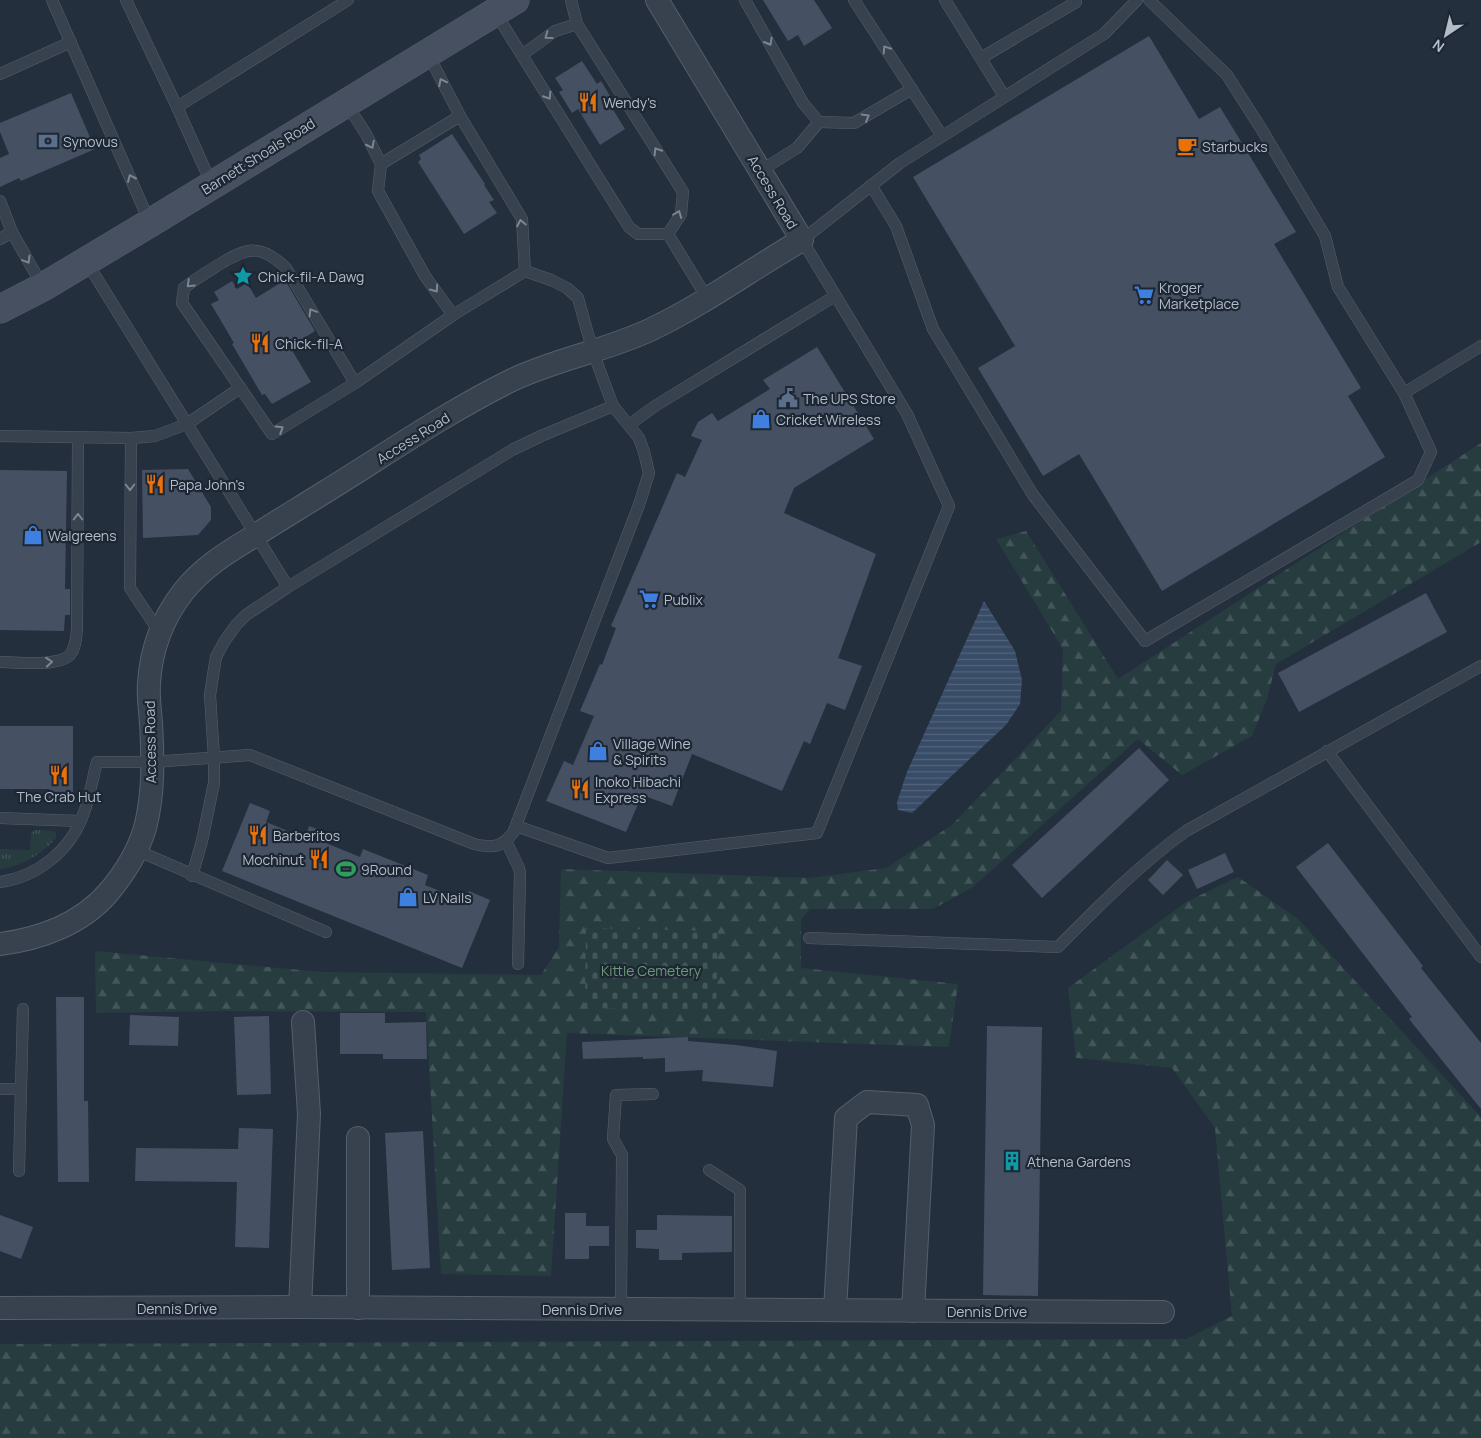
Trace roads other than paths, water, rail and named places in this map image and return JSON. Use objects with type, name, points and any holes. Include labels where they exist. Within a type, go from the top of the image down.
[{"type":"main road","name":"Barnett Shoals Road","points":[[0,309],[44,287],[505,6]]},
{"type":"street","name":"Access Road","points":[[0,944],[41,936],[57,930],[87,912],[104,897],[120,878],[136,850],[149,812],[152,762],[148,686],[152,659],[160,633],[172,608],[198,576],[215,560],[464,407],[512,380],[593,352],[651,329],[707,298],[802,240],[657,0]]},
{"type":"street","points":[[300,1308],[308,1114],[302,1022]]},
{"type":"street","points":[[835,1310],[846,1118],[867,1102],[916,1105],[922,1125],[913,1311]]},
{"type":"street","points":[[358,1138],[358,1308]]},
{"type":"street","name":"Dennis Drive","points":[[0,1308],[1163,1312]]},
{"type":"lane","points":[[52,0],[150,223]]},
{"type":"lane","points":[[126,0],[212,185]]},
{"type":"lane","points":[[177,107],[348,0]]},
{"type":"lane","points":[[571,0],[577,24],[682,192],[681,214],[668,234]]},
{"type":"lane","points":[[745,0],[804,103],[819,122]]},
{"type":"lane","points":[[854,0],[942,136]]},
{"type":"lane","points":[[945,0],[1004,96]]},
{"type":"lane","points":[[516,826],[608,858],[817,833],[948,506],[907,414],[802,240],[900,163],[1104,34],[1137,0]]},
{"type":"lane","points":[[871,185],[896,226],[933,329],[1033,495],[1145,641],[1418,480],[1431,452],[1404,393],[1338,287],[1325,236],[1226,74],[1149,0]]},
{"type":"lane","points":[[981,58],[1076,2]]},
{"type":"lane","points":[[505,6],[522,55],[629,227],[638,234],[668,234]]},
{"type":"lane","points":[[522,55],[555,31],[577,24]]},
{"type":"lane","points":[[0,74],[71,42]]},
{"type":"lane","points":[[428,54],[460,116],[522,219],[525,271]]},
{"type":"lane","points":[[819,122],[854,123],[912,89]]},
{"type":"lane","points":[[346,103],[366,134],[381,164],[378,191],[426,276],[453,315]]},
{"type":"lane","points":[[381,164],[460,116]]},
{"type":"lane","points":[[760,171],[797,148],[819,122]]},
{"type":"lane","points":[[0,201],[12,232],[44,287]]},
{"type":"lane","points":[[0,238],[12,232]]},
{"type":"lane","points":[[668,234],[707,298]]},
{"type":"lane","points":[[355,383],[286,268],[274,257],[259,251],[239,252],[195,279],[184,288],[182,303],[272,434],[355,383],[453,315],[525,271]]},
{"type":"lane","points":[[86,261],[288,587]]},
{"type":"lane","points":[[0,882],[16,880],[47,864],[68,842],[80,821],[97,762],[152,762],[250,755],[474,844],[487,847],[497,846],[506,841],[516,826],[639,505],[649,472],[638,438],[629,425],[618,415],[613,406],[593,352],[578,298],[567,288],[525,271]]},
{"type":"lane","points":[[629,425],[655,406],[835,296]]},
{"type":"lane","points":[[1404,393],[1481,346]]},
{"type":"lane","points":[[0,436],[131,438],[155,436],[187,424],[240,388]]},
{"type":"lane","points":[[192,876],[212,799],[214,758],[210,695],[216,657],[236,625],[246,615],[288,587],[512,450],[613,406]]},
{"type":"lane","points":[[0,662],[45,663],[61,661],[69,655],[75,646],[77,629],[78,437]]},
{"type":"lane","points":[[131,438],[130,588],[160,633]]},
{"type":"lane","points":[[810,938],[1058,947],[1156,852],[1186,831],[1481,666]]},
{"type":"lane","points":[[1327,751],[1481,957]]},
{"type":"lane","points":[[0,818],[80,821]]},
{"type":"lane","points":[[506,841],[520,874],[518,964]]},
{"type":"lane","points":[[136,850],[192,876],[326,932]]},
{"type":"lane","points":[[19,1171],[23,1009]]},
{"type":"lane","points":[[0,1089],[21,1089]]},
{"type":"lane","points":[[621,1309],[622,1155],[613,1138],[616,1095],[653,1094]]},
{"type":"lane","points":[[709,1170],[740,1190],[740,1310]]},
{"type":"water","points":[[984,601],[1015,651],[1022,680],[1020,704],[1006,725],[912,813],[898,810],[897,802],[907,772]]},
{"type":"place","name":"Wendy's","points":[[588,102]]},
{"type":"place","name":"Synovus","points":[[48,141]]},
{"type":"place","name":"Starbucks","points":[[1187,146]]},
{"type":"place","name":"Chick-fil-A Dawg","points":[[243,276]]},
{"type":"place","name":"Kroger Marketplace","points":[[1144,295]]},
{"type":"place","name":"Chick-fil-A","points":[[260,343]]},
{"type":"place","name":"The UPS Store","points":[[788,398]]},
{"type":"place","name":"Cricket Wireless","points":[[761,419]]},
{"type":"place","name":"Papa John's","points":[[155,484]]},
{"type":"place","name":"Walgreens","points":[[33,535]]},
{"type":"place","name":"Publix","points":[[649,599]]},
{"type":"place","name":"Village Wine & Spirits","points":[[598,751]]},
{"type":"place","name":"The Crab Hut","points":[[59,775]]},
{"type":"place","name":"Inoko Hibachi Express","points":[[580,789]]},
{"type":"place","name":"Barberitos","points":[[258,835]]},
{"type":"place","name":"Mochinut","points":[[319,859]]},
{"type":"place","name":"9Round","points":[[346,869]]},
{"type":"place","name":"LV Nails","points":[[408,897]]},
{"type":"place","name":"Athena Gardens","points":[[1012,1161]]},
{"type":"park label","name":"Kittle Cemetery","points":[[651,970]]}]
